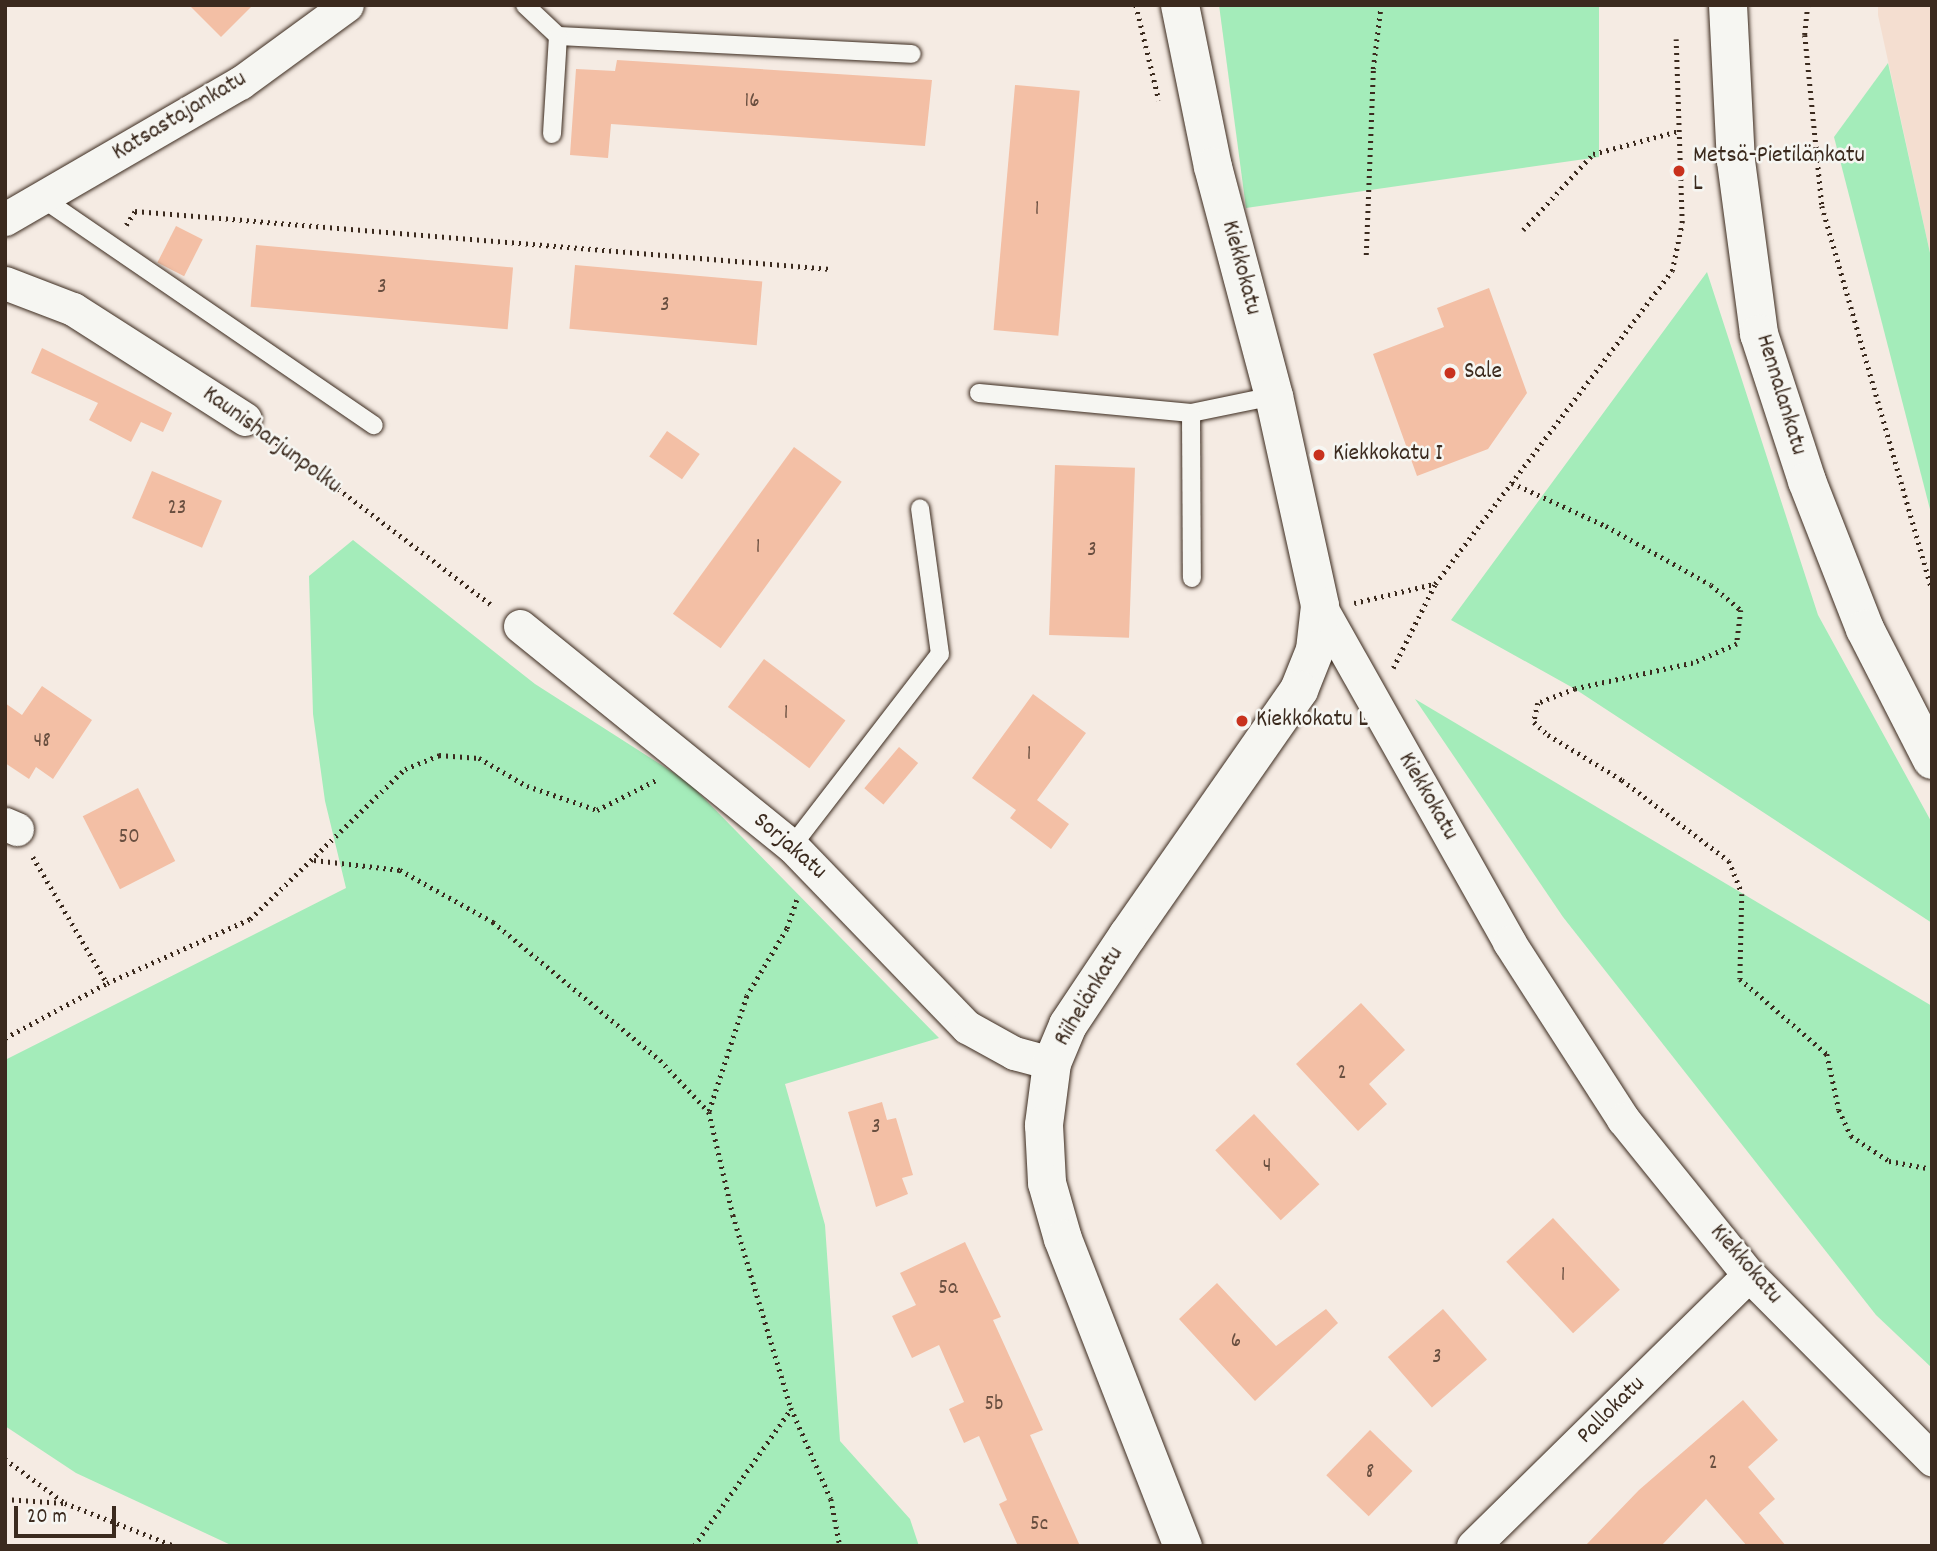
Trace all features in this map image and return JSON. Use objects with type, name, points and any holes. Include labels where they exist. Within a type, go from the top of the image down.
[{"type":"street","name":"Katsastajankatu","points":[[5,219],[240,83],[347,5]]},
{"type":"street","name":"Kiekkokatu","points":[[1180,5],[1213,167],[1274,396],[1320,606],[1509,942],[1623,1119],[1749,1275],[1932,1459]]},
{"type":"street","name":"Hennalankatu","points":[[1728,5],[1736,161],[1759,334],[1807,481],[1865,629],[1932,760]]},
{"type":"street","name":"Kaunisharjunpolku","points":[[5,282],[73,309],[245,419]]},
{"type":"street","name":"Riihelänkatu","points":[[1182,1546],[1063,1239],[1047,1183],[1044,1125],[1052,1063],[1068,1025],[1299,690],[1315,650],[1320,606]]},
{"type":"street","name":"Sorjakatu","points":[[520,626],[686,764],[801,854],[967,1027],[1014,1052],[1052,1063]]},
{"type":"street","name":"Pallokatu","points":[[1473,1546],[1749,1275]]},
{"type":"lane","points":[[525,5],[558,36],[912,54]]},
{"type":"lane","points":[[552,134],[558,36]]},
{"type":"lane","points":[[41,198],[374,425]]},
{"type":"lane","points":[[979,393],[1191,414],[1274,396]]},
{"type":"lane","points":[[1191,414],[1192,579]]},
{"type":"lane","points":[[801,854],[940,654],[920,508]]},
{"type":"path","points":[[1136,5],[1162,111]]},
{"type":"path","points":[[1366,255],[1373,69],[1381,5]]},
{"type":"path","points":[[1808,5],[1805,35],[1822,206],[1932,590]]},
{"type":"path","points":[[1367,692],[1390,674],[1435,584],[1672,271],[1682,223],[1676,39]]},
{"type":"path","points":[[1523,230],[1594,154],[1678,131]]},
{"type":"path","points":[[113,246],[135,211],[831,269]]},
{"type":"path","name":"Kaunisharjunpolku","points":[[245,419],[520,626]]},
{"type":"path","points":[[1512,483],[1606,526],[1712,584],[1741,610],[1737,644],[1693,663],[1575,689],[1538,703],[1534,722],[1548,735],[1622,779],[1729,861],[1742,894],[1740,979],[1827,1054],[1839,1110],[1851,1136],[1889,1161],[1932,1169]]},
{"type":"path","points":[[1320,606],[1362,602],[1435,584]]},
{"type":"path","points":[[5,1038],[107,983],[250,919],[405,769],[439,755],[479,758],[527,786],[597,810],[686,764]]},
{"type":"path","points":[[11,827],[107,983]]},
{"type":"path","points":[[709,1112],[747,996],[786,929],[801,854]]},
{"type":"path","points":[[313,859],[400,870],[493,922],[660,1060],[709,1112],[733,1216],[791,1408],[831,1499],[840,1546]]},
{"type":"path","points":[[694,1546],[791,1408]]},
{"type":"path","points":[[5,1458],[65,1503],[175,1546]]},
{"type":"path","points":[[5,1499],[65,1503]]},
{"type":"shaded area","points":[[1878,5],[1932,5],[1932,262],[1878,15]]},
{"type":"green space","points":[[1219,5],[1599,5],[1599,157],[1246,208]]},
{"type":"green space","points":[[1888,63],[1932,262],[1932,517],[1834,137]]},
{"type":"green space","points":[[1707,272],[1818,615],[1932,823],[1932,923],[1575,689],[1451,620]]},
{"type":"green space","points":[[353,540],[535,684],[688,782],[939,1038],[785,1084],[825,1225],[840,1441],[910,1519],[919,1546],[233,1546],[76,1473],[5,1426],[5,1060],[346,888],[325,801],[313,714],[309,576]]},
{"type":"green space","points":[[1415,699],[1932,1006],[1932,1368],[1876,1315],[1563,917]]},
{"type":"building","points":[[189,5],[253,5],[221,37]]},
{"type":"building","points":[[617,60],[932,80],[925,146],[611,124],[608,158],[570,155],[576,69],[615,71]]},
{"type":"building","points":[[1015,85],[1080,91],[1058,336],[994,330]]},
{"type":"building","points":[[176,226],[203,240],[184,276],[157,263]]},
{"type":"building","points":[[256,245],[513,267],[508,329],[251,307]]},
{"type":"building","points":[[575,265],[762,281],[757,345],[569,329]]},
{"type":"building","name":"Sale","points":[[1489,288],[1527,393],[1488,449],[1417,476],[1373,354],[1444,327],[1437,308]]},
{"type":"building","points":[[42,348],[172,413],[163,432],[141,422],[131,442],[89,420],[98,403],[31,373]]},
{"type":"building","points":[[667,431],[700,454],[682,479],[649,456]]},
{"type":"building","points":[[794,447],[842,482],[721,648],[673,614]]},
{"type":"building","points":[[1055,465],[1135,468],[1129,638],[1049,635]]},
{"type":"building","points":[[152,471],[222,501],[202,548],[132,518]]},
{"type":"building","points":[[764,659],[845,720],[809,768],[728,707]]},
{"type":"building","points":[[42,686],[92,720],[53,779],[36,767],[29,779],[5,763],[5,703],[22,715]]},
{"type":"building","points":[[1033,694],[1086,733],[1037,800],[1069,824],[1051,849],[1010,818],[1016,810],[972,778]]},
{"type":"building","points":[[899,747],[918,763],[883,804],[864,788]]},
{"type":"building","points":[[138,788],[175,861],[120,889],[83,816]]},
{"type":"building","points":[[1361,1003],[1405,1050],[1369,1084],[1387,1104],[1358,1131],[1296,1064]]},
{"type":"building","points":[[882,1102],[887,1120],[896,1118],[913,1175],[902,1178],[908,1194],[876,1207],[848,1112]]},
{"type":"building","points":[[1254,1114],[1319,1184],[1281,1220],[1215,1150]]},
{"type":"building","points":[[1553,1218],[1620,1290],[1573,1333],[1506,1262]]},
{"type":"building","points":[[965,1242],[1001,1317],[993,1320],[1043,1430],[1030,1435],[1080,1546],[1018,1546],[999,1504],[1007,1500],[979,1436],[964,1443],[949,1409],[964,1402],[939,1345],[912,1358],[892,1316],[916,1305],[900,1273]]},
{"type":"building","points":[[1217,1283],[1276,1346],[1326,1309],[1338,1323],[1255,1401],[1179,1319]]},
{"type":"building","points":[[1443,1309],[1487,1360],[1432,1407],[1388,1357]]},
{"type":"building","points":[[1743,1400],[1778,1440],[1748,1467],[1775,1499],[1759,1513],[1786,1546],[1747,1546],[1706,1499],[1661,1546],[1585,1546],[1639,1490]]},
{"type":"building","points":[[1370,1430],[1412,1471],[1369,1516],[1326,1475]]},
{"type":"place","name":"Metsä-Pietilänkatu L","points":[[1679,171]]},
{"type":"place","name":"Sale","points":[[1450,373]]},
{"type":"place","name":"Kiekkokatu I","points":[[1319,455]]},
{"type":"place","name":"Kiekkokatu L","points":[[1242,721]]}]
